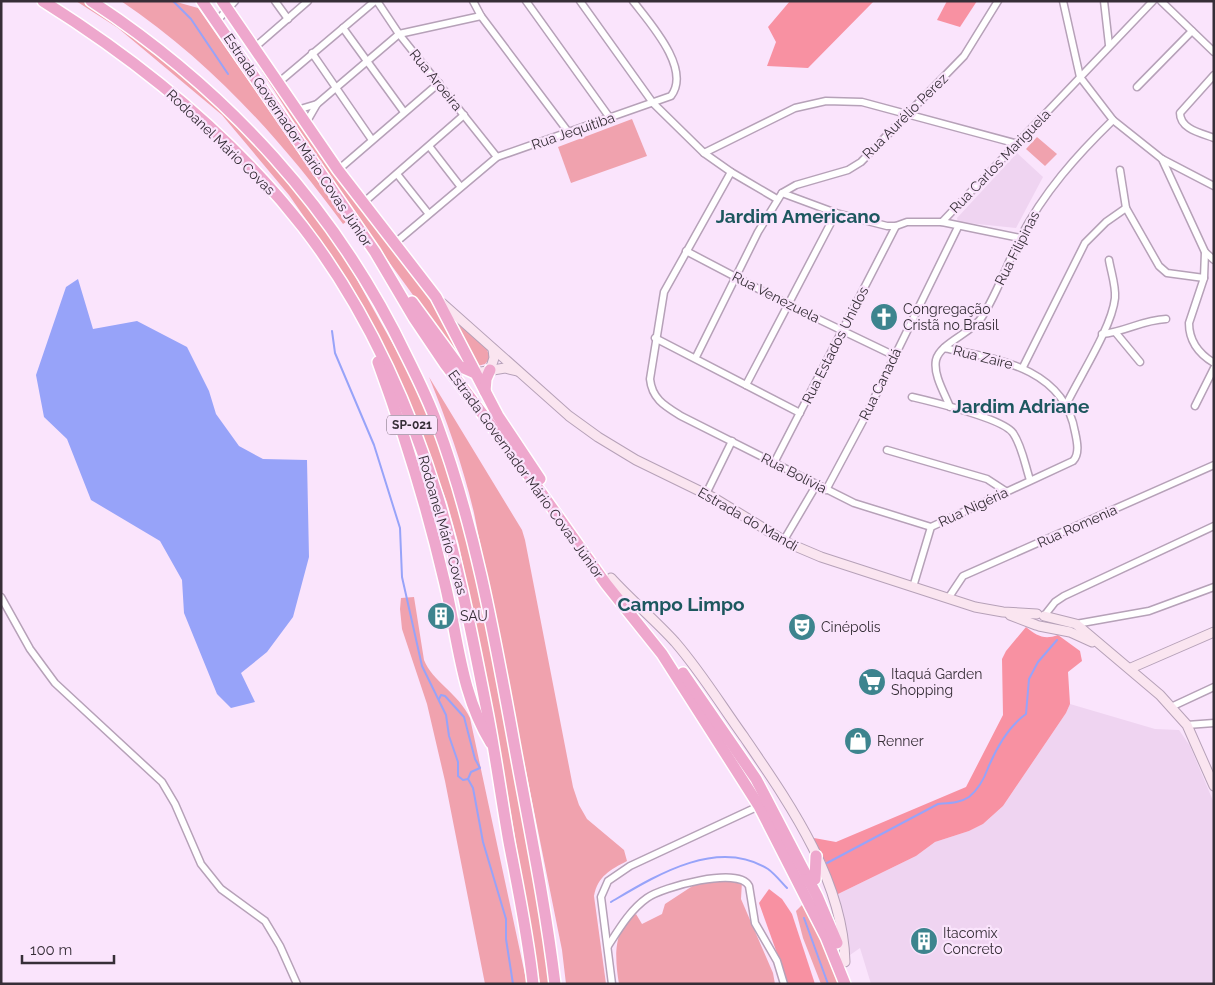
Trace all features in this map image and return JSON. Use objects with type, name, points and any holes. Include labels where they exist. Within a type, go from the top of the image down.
[{"type":"highway","name":"Rodoanel Mário Covas","points":[[43,1],[129,60],[219,137],[272,190],[304,229],[361,316],[399,391],[438,500],[467,611],[495,750],[533,984]]},
{"type":"highway","name":"Rodoanel Mário Covas","points":[[91,1],[192,76],[271,152],[294,178],[328,222],[367,282],[388,317],[428,400],[455,477],[480,565],[556,984]]},
{"type":"highway","name":"Estrada Governador Mário Covas Júnior","points":[[202,1],[375,252],[414,318],[445,364],[535,484],[606,584],[662,654],[759,806],[826,937],[844,984]]},
{"type":"highway","name":"Estrada Governador Mário Covas Júnior","points":[[228,4],[254,48],[338,170],[436,297],[484,391],[534,470],[611,578],[668,650],[740,753],[777,816],[809,881],[845,962],[852,984]]},
{"type":"highway","points":[[375,252],[457,364],[467,371],[476,373]]},
{"type":"highway","points":[[361,316],[390,396],[420,489],[444,579],[467,694],[480,727],[495,750]]},
{"type":"highway","points":[[484,391],[490,370]]},
{"type":"highway","points":[[793,871],[803,880],[815,879],[817,875],[816,856]]},
{"type":"main road","name":"Estrada do Mandi","points":[[436,297],[569,416],[598,437],[636,460],[706,494],[808,553],[949,597],[975,607],[1040,615],[1076,624],[1131,668],[1171,707],[1186,726],[1214,786]]},
{"type":"main road","points":[[490,370],[494,358],[493,349]]},
{"type":"main road","points":[[476,373],[505,368],[520,372]]},
{"type":"main road","points":[[611,578],[674,641],[708,684],[790,806],[816,856],[834,900],[845,962]]},
{"type":"main road","name":"Estrada do Mandi","points":[[1004,612],[1038,625],[1076,634],[1110,651]]},
{"type":"main road","points":[[1038,625],[1033,620],[1040,615]]},
{"type":"main road","points":[[1131,668],[1214,632]]},
{"type":"street","points":[[275,1],[288,19]]},
{"type":"street","points":[[254,48],[308,1]]},
{"type":"street","points":[[278,83],[376,1]]},
{"type":"street","name":"Rua Aroeira","points":[[376,1],[399,34],[497,157]]},
{"type":"street","points":[[473,1],[481,16],[569,133]]},
{"type":"street","points":[[526,1],[610,118]]},
{"type":"street","points":[[580,1],[653,103],[704,153],[731,172],[777,199]]},
{"type":"street","name":"Rua Jequitiba","points":[[395,243],[460,186],[497,157],[671,96],[676,87],[676,76],[668,49],[633,1]]},
{"type":"street","name":"Rua Aurélio Perez","points":[[782,193],[796,184],[839,174],[855,167],[968,52],[998,1]]},
{"type":"street","points":[[1063,1],[1080,77],[1113,120],[1162,160],[1214,186]]},
{"type":"street","points":[[1104,1],[1110,45]]},
{"type":"street","name":"Rua Carlos Mariguela","points":[[782,193],[836,213],[896,226],[907,222],[942,222],[1153,1]]},
{"type":"street","points":[[1161,1],[1214,52]]},
{"type":"street","points":[[216,22],[228,4]]},
{"type":"street","points":[[306,123],[316,104],[399,34],[481,16]]},
{"type":"street","points":[[343,28],[404,112]]},
{"type":"street","points":[[1137,87],[1192,31]]},
{"type":"street","points":[[312,53],[334,88],[372,140]]},
{"type":"street","points":[[1214,75],[1182,108],[1180,116],[1186,126],[1214,138]]},
{"type":"street","points":[[338,170],[439,83]]},
{"type":"street","points":[[704,153],[796,108],[812,103],[848,100],[909,114],[1018,144]]},
{"type":"street","points":[[297,110],[316,104]]},
{"type":"street","points":[[363,203],[464,115]]},
{"type":"street","name":"Rua Filipinas","points":[[944,348],[982,318],[1020,238],[1052,185],[1113,120]]},
{"type":"street","points":[[429,146],[460,186]]},
{"type":"street","points":[[1162,160],[1205,252],[1214,260]]},
{"type":"street","points":[[1120,170],[1126,208],[1151,254],[1164,271],[1204,278]]},
{"type":"street","points":[[731,172],[664,292],[655,338],[696,357],[800,413]]},
{"type":"street","points":[[397,174],[428,213]]},
{"type":"street","points":[[696,357],[735,277],[782,193]]},
{"type":"street","points":[[1022,367],[1085,243],[1106,222],[1126,208]]},
{"type":"street","points":[[746,384],[836,213]]},
{"type":"street","points":[[942,222],[958,227],[1020,238]]},
{"type":"street","name":"Rua Estados Unidos","points":[[774,463],[896,226]]},
{"type":"street","name":"Rua Canadá","points":[[826,490],[865,417],[893,355],[958,227]]},
{"type":"street","name":"Rua Venezuela","points":[[686,251],[789,305],[893,355]]},
{"type":"street","points":[[1205,252],[1204,278],[1189,330],[1197,350],[1214,363]]},
{"type":"street","points":[[1067,403],[1102,334],[1113,306],[1115,295],[1109,260]]},
{"type":"street","points":[[1102,334],[1116,333],[1149,320],[1166,319]]},
{"type":"street","points":[[1116,333],[1140,362]]},
{"type":"street","name":"Rua Bolívia","points":[[655,338],[651,387],[662,405],[826,490],[876,510],[931,526]]},
{"type":"street","points":[[944,348],[937,357],[936,366],[950,407]]},
{"type":"street","name":"Rua Zaire","points":[[944,348],[1022,367],[1050,386],[1067,403]]},
{"type":"street","points":[[1195,406],[1214,368]]},
{"type":"street","points":[[912,397],[950,407],[1008,428],[1017,440],[1030,480]]},
{"type":"street","name":"Rua Nigéria","points":[[913,586],[931,526],[1073,461],[1077,456],[1077,442],[1067,403]]},
{"type":"street","points":[[706,494],[732,441]]},
{"type":"street","points":[[887,450],[987,478],[1007,492]]},
{"type":"street","name":"Rua Romenia","points":[[949,597],[963,576],[1213,466]]},
{"type":"street","points":[[784,540],[814,489],[818,486]]},
{"type":"street","points":[[1040,615],[1064,596],[1214,526]]},
{"type":"street","points":[[1076,624],[1149,611],[1214,587]]},
{"type":"street","points":[[1,597],[30,649],[56,683],[162,782],[175,804],[201,864],[221,889],[265,921],[280,946],[296,984]]},
{"type":"street","points":[[1171,707],[1214,686]]},
{"type":"street","points":[[1186,726],[1214,723]]},
{"type":"street","points":[[612,984],[601,897],[608,881],[630,866],[759,806]]},
{"type":"street","points":[[608,946],[634,910],[656,892],[690,881],[744,879],[749,886],[755,923],[777,961],[784,984]]},
{"type":"shaded area","points":[[76,1],[94,1],[131,25],[268,152],[341,251],[405,366],[431,423],[457,499],[485,610],[553,984],[540,984],[496,726],[459,545],[447,502],[409,402],[393,367],[353,293],[314,231],[289,195],[222,115],[118,28]]},
{"type":"shaded area","points":[[121,1],[173,1],[198,8],[346,222],[343,224],[269,131],[214,75],[154,24]]},
{"type":"shaded area","points":[[790,1],[874,1],[808,68],[767,66],[776,42],[768,27]]},
{"type":"shaded area","points":[[947,1],[977,1],[960,27],[937,20]]},
{"type":"shaded area","points":[[226,15],[352,197],[438,307],[466,363],[458,357],[344,200]]},
{"type":"shaded area","points":[[632,119],[647,156],[571,183],[558,147]]},
{"type":"shaded area","points":[[1037,137],[1057,154],[1045,166],[1026,149]]},
{"type":"shaded area","points":[[1017,153],[1043,177],[1016,228],[958,222],[957,218]]},
{"type":"shaded area","points":[[453,320],[486,347],[490,358],[485,364],[478,366]]},
{"type":"shaded area","points":[[429,377],[522,530],[573,787],[579,805],[587,819],[624,850],[627,861],[606,874],[598,883],[594,896],[606,984],[566,984],[562,950],[474,513],[454,444]]},
{"type":"shaded area","points":[[414,597],[424,660],[433,674],[459,701],[470,718],[527,984],[485,984],[445,781],[427,704],[402,629],[401,598]]},
{"type":"shaded area","points":[[1026,627],[1041,636],[1058,635],[1080,651],[1082,661],[1068,672],[1070,704],[1066,713],[1003,806],[983,824],[969,831],[935,842],[916,856],[836,895],[825,861],[815,845],[814,838],[836,842],[966,787],[1003,715],[1002,659],[1006,651]]},
{"type":"shaded area","points":[[1070,704],[1155,729],[1179,730],[1190,746],[1214,803],[1214,984],[871,984],[860,948],[850,955],[836,895],[916,856],[935,842],[969,831],[983,824],[1003,806],[1066,713]]},
{"type":"shaded area","points":[[731,879],[742,881],[741,899],[773,973],[775,984],[619,984],[616,955],[617,945],[619,936],[628,920],[636,914],[642,924],[662,914],[665,904],[694,885]]},
{"type":"shaded area","points":[[769,889],[782,899],[792,914],[815,984],[788,984],[759,903]]},
{"type":"shaded area","points":[[804,903],[826,946],[840,984],[821,984],[803,938],[796,911]]},
{"type":"water","points":[[78,279],[93,329],[137,321],[187,347],[209,391],[216,414],[239,446],[263,459],[307,460],[309,557],[293,617],[267,652],[241,673],[255,702],[231,708],[217,694],[184,613],[182,580],[160,541],[91,500],[67,439],[44,417],[36,375],[66,287]]},
{"type":"waterway","points":[[173,1],[191,19],[228,74]]},
{"type":"waterway","points":[[332,331],[335,353],[374,445],[400,528],[402,577],[422,666],[446,715],[449,736],[458,762],[458,776],[463,780],[468,779],[473,788],[483,842],[506,919],[506,939],[513,984]]},
{"type":"waterway","points":[[827,863],[938,804],[958,802],[973,794],[983,780],[1004,738],[1026,714],[1029,679],[1038,662],[1057,640]]},
{"type":"waterway","points":[[439,699],[441,695],[445,696],[464,717],[475,759],[480,768],[471,772],[468,779]]},
{"type":"waterway","points":[[611,902],[647,881],[687,864],[728,857],[748,860],[768,869],[787,888]]},
{"type":"waterway","points":[[804,918],[828,984]]},
{"type":"place","name":"Congregação Cristã no Brasil","points":[[884,317]]},
{"type":"place","name":"SAU","points":[[441,616]]},
{"type":"place","name":"Cinépolis","points":[[802,627]]},
{"type":"place","name":"Itaquá Garden Shopping","points":[[872,682]]},
{"type":"place","name":"Renner","points":[[858,741]]},
{"type":"place","name":"Itacomix Concreto","points":[[924,941]]},
{"type":"district","name":"Jardim Americano","points":[[798,216]]},
{"type":"district","name":"Jardim Adriane","points":[[1021,406]]},
{"type":"district","name":"Campo Limpo","points":[[681,604]]}]
